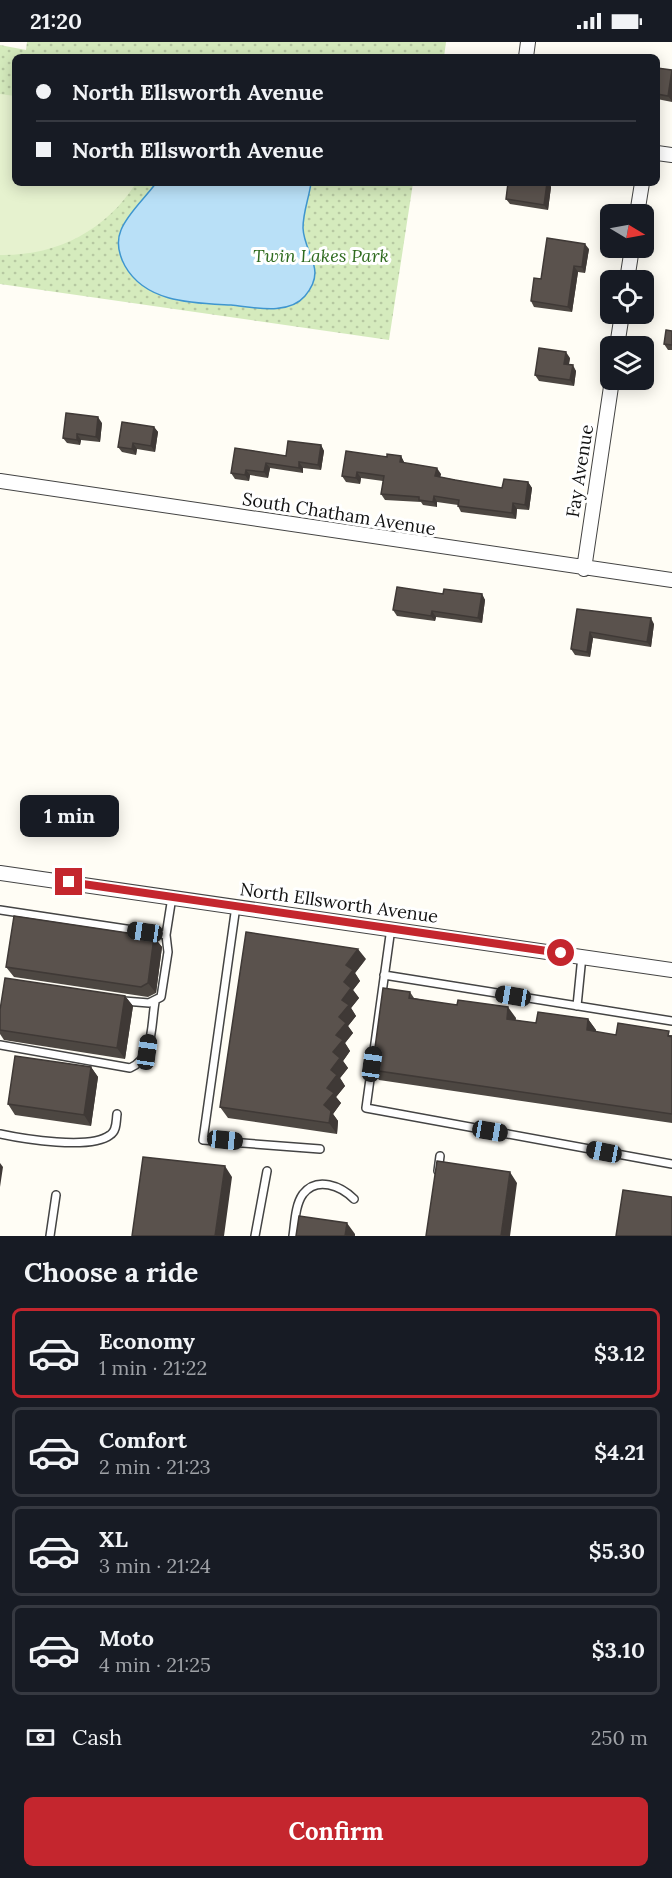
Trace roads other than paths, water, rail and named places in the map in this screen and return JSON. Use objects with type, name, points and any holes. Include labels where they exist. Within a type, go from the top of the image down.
[{"type":"street","points":[[639,204],[642,186]]},
{"type":"street","name":"Fay Avenue","points":[[584,569],[611,390]]},
{"type":"street","name":"South Chatham Avenue","points":[[0,481],[584,569],[672,580]]},
{"type":"street","name":"North Ellsworth Avenue","points":[[0,873],[672,970]]},
{"type":"lane","points":[[0,1045],[130,1068],[138,1065],[147,1052],[155,1002],[161,996],[168,952],[166,935],[172,897]]},
{"type":"lane","points":[[236,906],[203,1140],[320,1149]]},
{"type":"lane","points":[[0,910],[166,935]]},
{"type":"lane","points":[[391,928],[366,1108],[672,1164]]},
{"type":"lane","points":[[577,1006],[582,956]]},
{"type":"lane","points":[[384,975],[672,1021]]},
{"type":"lane","points":[[111,999],[134,1003],[155,1002]]},
{"type":"lane","points":[[0,1134],[37,1142],[99,1140],[111,1135],[115,1129],[117,1114]]},
{"type":"lane","points":[[437,1179],[440,1156]]},
{"type":"lane","points":[[255,1236],[267,1171]]},
{"type":"lane","points":[[293,1236],[297,1208],[303,1194],[313,1186],[330,1184],[344,1188],[354,1199]]},
{"type":"lane","points":[[50,1236],[56,1195]]},
{"type":"water","points":[[154,186],[310,186],[303,228],[315,269],[315,278],[305,296],[298,302],[280,308],[186,302],[172,299],[145,287],[125,266],[118,244],[121,230]]},
{"type":"park label","name":"Twin Lakes Park","points":[[321,256]]}]
